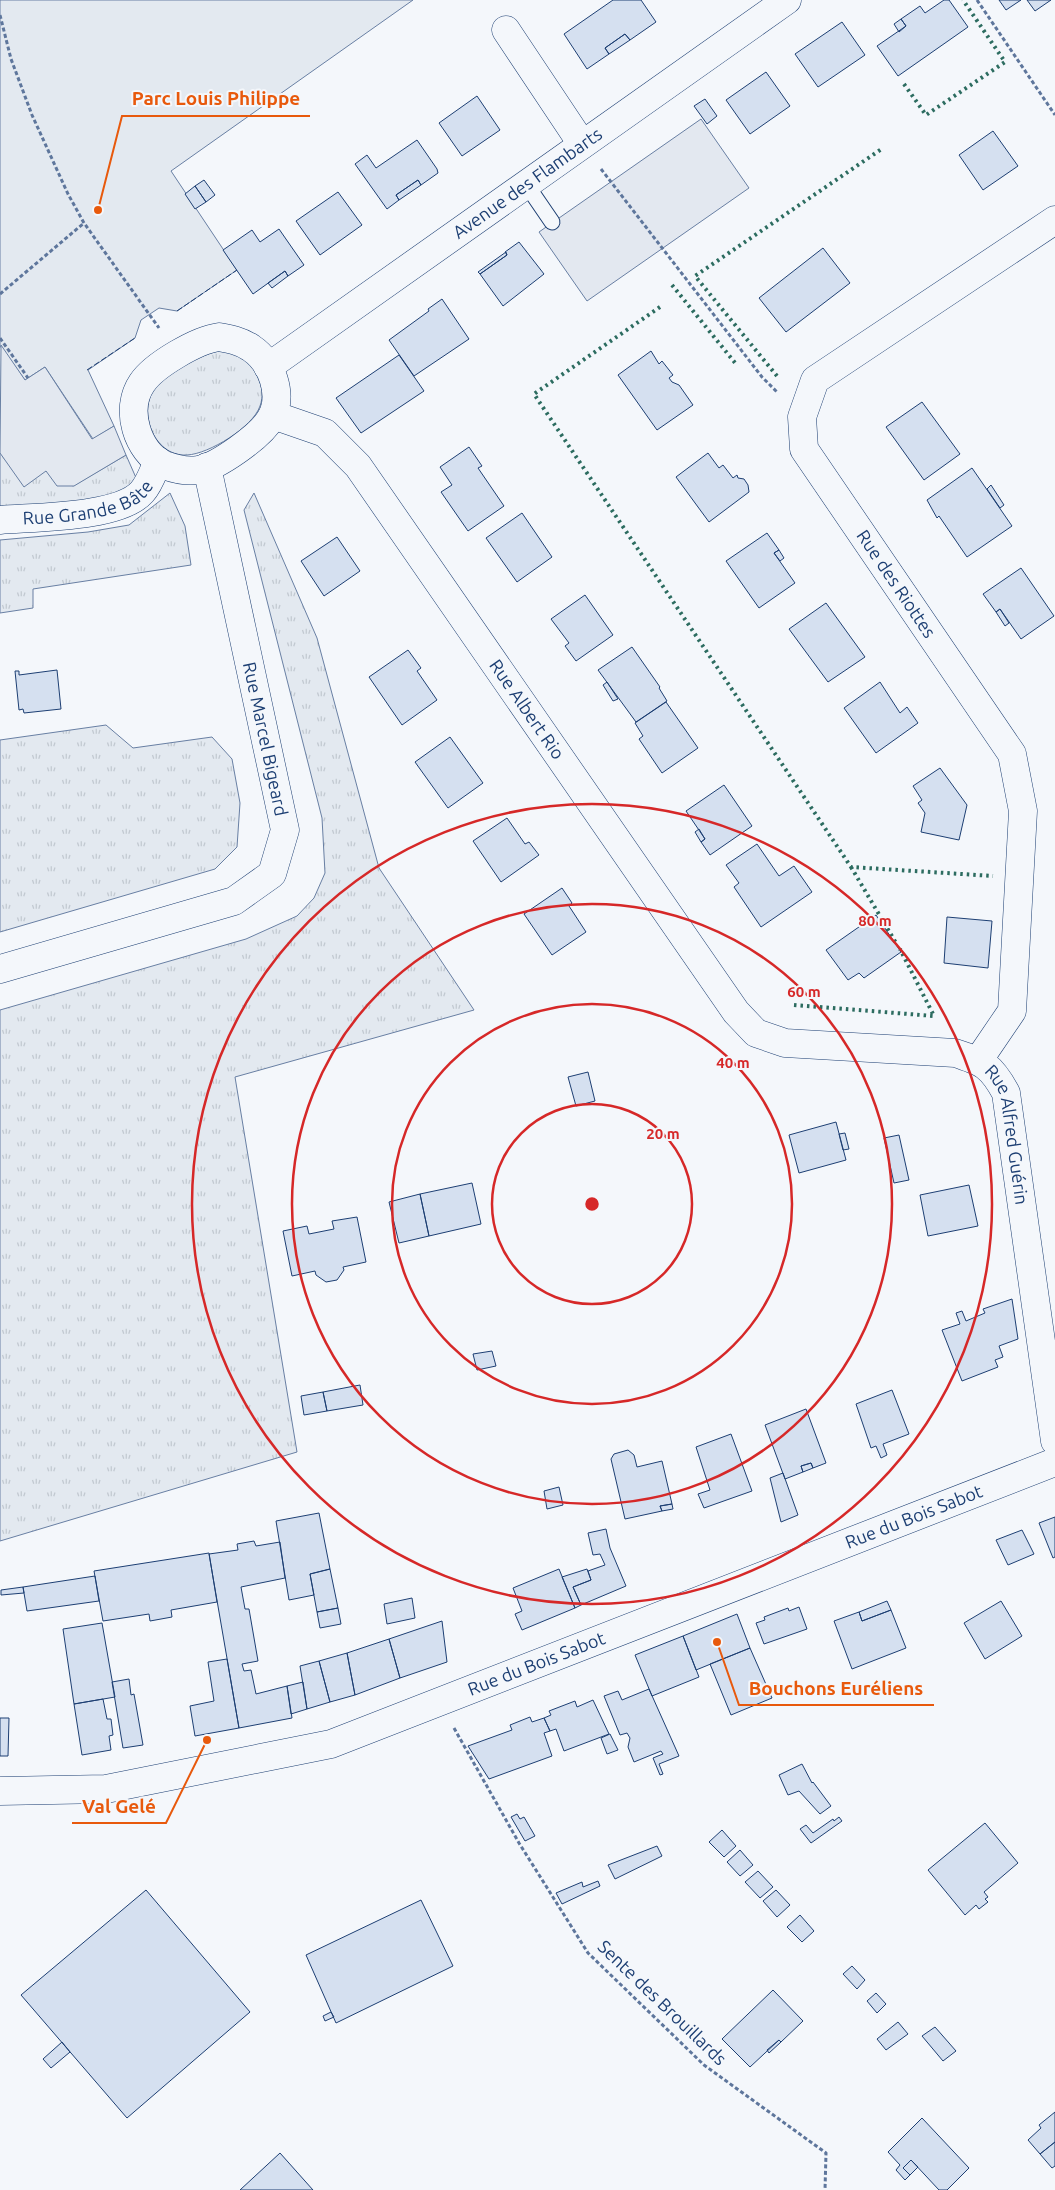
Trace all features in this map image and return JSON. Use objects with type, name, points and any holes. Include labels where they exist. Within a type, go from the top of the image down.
[{"type":"street","name":"Avenue des Flambarts","points":[[268,367],[786,0]]},
{"type":"street","points":[[506,30],[582,144]]},
{"type":"street","name":"Rue des Riottes","points":[[978,1060],[1012,1012],[1023,810],[1012,754],[804,449],[802,417],[815,380],[1055,220]]},
{"type":"street","points":[[208,338],[229,338],[250,348],[268,367],[276,392],[273,415],[258,434],[200,470],[173,468],[158,461],[148,452],[137,432],[134,408],[136,395],[140,384],[148,375],[177,354],[208,338]]},
{"type":"street","name":"Rue Albert Rio","points":[[273,415],[325,433],[358,466],[736,1012],[756,1033]]},
{"type":"street","name":"Rue Grande Bâte","points":[[0,520],[96,512],[125,504],[142,492],[149,482],[158,461]]},
{"type":"street","name":"Rue Marcel Bigeard","points":[[0,969],[234,901],[272,874],[285,830],[207,467]]},
{"type":"street","name":"Rue Alfred Guérin","points":[[756,1033],[785,1043],[955,1053],[978,1060],[995,1073],[1006,1093],[1055,1441]]},
{"type":"street","name":"Rue du Bois Sabot","points":[[0,1791],[106,1789],[331,1744],[1055,1462]]},
{"type":"lane","points":[[526,184],[552,222]]},
{"type":"path","points":[[977,0],[1055,115]]},
{"type":"path","points":[[0,15],[11,60],[32,115],[68,194],[84,223],[177,354]]},
{"type":"path","points":[[582,144],[762,377],[802,417]]},
{"type":"path","points":[[0,294],[84,223]]},
{"type":"path","points":[[0,338],[28,378]]},
{"type":"path","name":"Sente des Brouillards","points":[[439,1702],[519,1844],[588,1954],[704,2065],[826,2153],[824,2190]]},
{"type":"green space","points":[[0,0],[413,0],[171,171],[237,270],[177,311],[159,308],[141,320],[135,338],[88,370],[114,426],[93,439],[45,367],[25,380],[0,346]]},
{"type":"green space","points":[[218,351],[238,354],[255,371],[261,384],[262,399],[260,406],[249,422],[218,445],[187,455],[175,454],[157,440],[151,429],[148,418],[148,406],[151,394],[163,379],[178,369],[203,356]]},
{"type":"green space","points":[[0,453],[46,471],[73,486],[126,455],[137,480],[118,495],[0,513]]},
{"type":"green space","points":[[170,493],[185,526],[191,565],[33,589],[33,608],[0,613],[0,540],[88,532],[129,525]]},
{"type":"green space","points":[[254,493],[317,638],[379,868],[474,1010],[235,1077],[297,1452],[0,1541],[0,1010],[246,939],[297,916],[314,898],[325,873],[322,818],[244,510]]},
{"type":"green space","points":[[106,725],[133,748],[212,737],[232,759],[240,803],[237,847],[215,869],[0,932],[0,740]]},
{"type":"shaded area","points":[[701,119],[749,188],[587,301],[539,232]]},
{"type":"shaded area","points":[[1,345],[25,380],[45,367],[92,439],[114,426],[126,455],[74,486],[57,486],[46,471],[24,487],[0,453]]},
{"type":"building","points":[[613,0],[641,0],[656,22],[630,40],[625,34],[605,48],[609,54],[587,69],[564,34]]},
{"type":"building","points":[[944,0],[949,0],[968,27],[898,76],[877,46],[906,26],[901,19],[920,6],[925,13]]},
{"type":"building","points":[[999,0],[1021,0],[1006,10]]},
{"type":"building","points":[[1027,0],[1051,0],[1035,11]]},
{"type":"building","points":[[901,19],[906,26],[899,32],[894,24]]},
{"type":"building","points":[[842,22],[865,55],[818,87],[795,54]]},
{"type":"building","points":[[625,34],[630,40],[609,54],[605,48]]},
{"type":"building","points":[[766,72],[790,106],[750,134],[726,100]]},
{"type":"building","points":[[477,96],[500,130],[462,156],[439,123]]},
{"type":"building","points":[[705,99],[717,116],[707,124],[694,106]]},
{"type":"building","points":[[993,131],[1018,166],[983,190],[959,155]]},
{"type":"building","points":[[417,140],[438,173],[421,185],[418,180],[396,195],[399,200],[387,209],[355,164],[367,155],[376,168]]},
{"type":"building","points":[[204,180],[215,195],[206,202],[195,186]]},
{"type":"building","points":[[418,180],[421,185],[399,200],[396,195]]},
{"type":"building","points":[[195,186],[206,202],[195,209],[185,194]]},
{"type":"building","points":[[338,192],[362,225],[320,255],[296,221]]},
{"type":"building","points":[[279,229],[304,265],[288,276],[285,271],[253,294],[223,250],[252,230],[260,242]]},
{"type":"building","points":[[519,242],[544,274],[503,306],[480,274],[507,255],[505,252]]},
{"type":"building","points":[[823,248],[850,283],[786,332],[759,298]]},
{"type":"building","points":[[506,252],[507,255],[480,274],[478,272]]},
{"type":"building","points":[[285,271],[288,276],[272,288],[268,283]]},
{"type":"building","points":[[442,299],[469,339],[414,376],[389,340],[429,311],[428,309]]},
{"type":"building","points":[[651,351],[659,364],[662,361],[673,375],[669,378],[672,382],[679,385],[693,405],[657,430],[618,375]]},
{"type":"building","points":[[399,355],[424,391],[361,433],[336,398]]},
{"type":"building","points":[[922,402],[960,454],[924,480],[886,427]]},
{"type":"building","points":[[469,447],[482,466],[478,468],[504,506],[468,531],[441,492],[452,485],[440,467]]},
{"type":"building","points":[[708,453],[719,468],[723,465],[733,478],[737,475],[738,478],[744,479],[748,485],[749,492],[709,522],[676,477]]},
{"type":"building","points":[[972,468],[1012,526],[967,557],[939,516],[937,518],[927,500]]},
{"type":"building","points":[[991,485],[1004,505],[1000,508],[987,489]]},
{"type":"building","points":[[522,513],[552,557],[517,582],[486,538]]},
{"type":"building","points":[[767,533],[779,550],[774,553],[795,583],[759,608],[726,561]]},
{"type":"building","points":[[337,537],[360,571],[324,596],[301,561]]},
{"type":"building","points":[[779,550],[784,558],[780,561],[774,553]]},
{"type":"building","points":[[1021,568],[1054,616],[1021,639],[1000,609],[996,612],[983,594]]},
{"type":"building","points":[[585,595],[613,635],[576,661],[565,646],[569,643],[551,619]]},
{"type":"building","points":[[826,603],[865,657],[828,682],[789,629]]},
{"type":"building","points":[[1000,609],[1009,623],[1005,626],[996,612]]},
{"type":"building","points":[[632,647],[660,687],[667,701],[636,722],[598,670]]},
{"type":"building","points":[[408,650],[421,668],[417,671],[437,700],[402,725],[369,677]]},
{"type":"building","points":[[57,670],[61,709],[24,713],[23,709],[19,710],[15,671],[19,671],[19,675]]},
{"type":"building","points":[[607,682],[618,699],[613,701],[603,685]]},
{"type":"building","points":[[880,682],[900,713],[907,707],[918,723],[876,753],[844,708]]},
{"type":"building","points":[[666,702],[698,748],[662,773],[639,739],[643,736],[635,723]]},
{"type":"building","points":[[450,737],[483,783],[448,808],[415,762]]},
{"type":"building","points":[[940,768],[967,805],[959,840],[921,832],[925,813],[918,803],[922,800],[913,786]]},
{"type":"building","points":[[724,785],[752,826],[710,855],[701,842],[705,839],[686,811]]},
{"type":"building","points":[[507,818],[525,844],[529,842],[539,855],[501,882],[473,841]]},
{"type":"building","points":[[699,829],[705,839],[701,842],[695,832]]},
{"type":"building","points":[[757,844],[779,876],[794,866],[812,892],[761,927],[734,887],[739,883],[726,865]]},
{"type":"building","points":[[562,888],[572,903],[569,906],[586,932],[552,955],[524,914]]},
{"type":"building","points":[[876,915],[901,952],[864,978],[859,973],[848,980],[826,950]]},
{"type":"building","points":[[947,917],[992,921],[988,968],[944,963]]},
{"type":"building","points":[[588,1072],[595,1101],[576,1106],[568,1077]]},
{"type":"building","points":[[836,1122],[846,1160],[799,1173],[789,1135]]},
{"type":"building","points":[[845,1133],[849,1149],[843,1150],[839,1134]]},
{"type":"building","points":[[899,1135],[909,1180],[894,1183],[884,1138]]},
{"type":"building","points":[[472,1183],[481,1224],[429,1236],[420,1194]]},
{"type":"building","points":[[969,1185],[978,1226],[928,1236],[920,1195]]},
{"type":"building","points":[[420,1194],[429,1236],[399,1243],[389,1202]]},
{"type":"building","points":[[357,1217],[366,1262],[343,1267],[344,1270],[337,1280],[326,1282],[316,1275],[315,1271],[292,1276],[283,1231],[307,1226],[309,1234],[334,1229],[332,1221]]},
{"type":"building","points":[[1012,1299],[1018,1339],[999,1346],[1003,1357],[995,1360],[998,1367],[962,1381],[942,1330],[960,1324],[956,1313],[962,1311],[966,1321],[985,1313],[983,1309]]},
{"type":"building","points":[[492,1351],[496,1366],[477,1370],[473,1354]]},
{"type":"building","points":[[360,1385],[363,1405],[327,1411],[323,1392]]},
{"type":"building","points":[[892,1390],[909,1434],[883,1444],[887,1455],[881,1458],[876,1446],[871,1448],[856,1404]]},
{"type":"building","points":[[323,1392],[327,1411],[304,1415],[301,1396]]},
{"type":"building","points":[[806,1409],[826,1463],[813,1468],[811,1463],[801,1466],[803,1472],[785,1479],[765,1425]]},
{"type":"building","points":[[731,1434],[752,1491],[704,1508],[698,1494],[710,1490],[696,1447]]},
{"type":"building","points":[[628,1450],[634,1455],[637,1467],[662,1461],[672,1504],[660,1506],[662,1511],[625,1519],[611,1459],[614,1454]]},
{"type":"building","points":[[811,1463],[813,1468],[803,1472],[801,1466]]},
{"type":"building","points":[[783,1473],[798,1515],[781,1522],[770,1478]]},
{"type":"building","points":[[559,1487],[563,1505],[547,1509],[544,1491]]},
{"type":"building","points":[[672,1504],[673,1509],[662,1511],[660,1506]]},
{"type":"building","points":[[319,1513],[330,1569],[310,1574],[314,1595],[289,1600],[276,1521]]},
{"type":"building","points":[[1055,1517],[1055,1557],[1053,1558],[1039,1523]]},
{"type":"building","points":[[606,1529],[610,1548],[626,1586],[581,1605],[573,1587],[591,1580],[588,1571],[605,1565],[600,1554],[593,1555],[588,1533]]},
{"type":"building","points":[[1022,1530],[1034,1554],[1008,1565],[996,1540]]},
{"type":"building","points":[[254,1541],[256,1546],[280,1542],[285,1578],[241,1587],[245,1609],[249,1609],[258,1661],[242,1664],[244,1671],[251,1670],[256,1694],[287,1686],[292,1718],[239,1728],[209,1554],[238,1550],[237,1544]]},
{"type":"building","points":[[209,1553],[217,1602],[171,1610],[172,1617],[150,1621],[149,1614],[103,1621],[94,1571]]},
{"type":"building","points":[[330,1569],[338,1608],[317,1612],[310,1574]]},
{"type":"building","points":[[559,1569],[575,1608],[522,1630],[515,1614],[522,1611],[513,1588]]},
{"type":"building","points":[[587,1569],[591,1580],[573,1587],[581,1605],[575,1608],[562,1577]]},
{"type":"building","points":[[95,1576],[99,1601],[27,1611],[23,1587]]},
{"type":"building","points":[[23,1587],[24,1593],[1,1595],[1,1590]]},
{"type":"building","points":[[412,1598],[415,1618],[387,1624],[384,1604]]},
{"type":"building","points":[[887,1601],[891,1610],[862,1621],[859,1612]]},
{"type":"building","points":[[1001,1601],[1022,1636],[985,1659],[964,1623]]},
{"type":"building","points":[[799,1607],[807,1629],[764,1644],[756,1623],[765,1620],[764,1617],[788,1608],[789,1611]]},
{"type":"building","points":[[338,1608],[341,1624],[320,1628],[317,1612]]},
{"type":"building","points":[[891,1610],[906,1648],[852,1669],[834,1621],[859,1612],[862,1621]]},
{"type":"building","points":[[737,1614],[750,1648],[696,1670],[683,1636]]},
{"type":"building","points":[[442,1621],[447,1662],[400,1678],[389,1639]]},
{"type":"building","points":[[102,1623],[115,1697],[74,1704],[63,1629]]},
{"type":"building","points":[[683,1636],[699,1677],[652,1696],[635,1655]]},
{"type":"building","points":[[389,1639],[400,1678],[355,1695],[347,1653]]},
{"type":"building","points":[[750,1648],[772,1698],[731,1715],[710,1664]]},
{"type":"building","points":[[347,1653],[355,1695],[330,1702],[319,1661]]},
{"type":"building","points":[[227,1659],[239,1728],[195,1736],[190,1706],[214,1701],[208,1662]]},
{"type":"building","points":[[319,1661],[330,1702],[307,1709],[300,1666]]},
{"type":"building","points":[[129,1679],[131,1695],[134,1694],[143,1745],[123,1748],[112,1682]]},
{"type":"building","points":[[303,1682],[307,1709],[291,1714],[287,1686]]},
{"type":"building","points":[[649,1689],[679,1756],[659,1764],[663,1774],[660,1775],[653,1758],[663,1754],[661,1751],[634,1762],[628,1747],[630,1738],[627,1733],[620,1735],[604,1696],[618,1691],[622,1700]]},
{"type":"building","points":[[103,1699],[107,1719],[111,1719],[113,1735],[109,1736],[111,1750],[82,1755],[74,1704]]},
{"type":"building","points":[[593,1700],[609,1734],[564,1751],[556,1729],[550,1731],[544,1718],[551,1715],[549,1711],[575,1701],[577,1707]]},
{"type":"building","points":[[530,1717],[532,1722],[544,1718],[550,1731],[544,1733],[552,1756],[489,1779],[468,1746],[512,1730],[510,1725]]},
{"type":"building","points":[[0,1718],[9,1718],[8,1756],[0,1756]]},
{"type":"building","points":[[610,1734],[618,1750],[607,1754],[601,1738]]},
{"type":"building","points":[[802,1764],[812,1783],[831,1806],[820,1814],[799,1791],[788,1795],[779,1775]]},
{"type":"building","points":[[517,1814],[520,1819],[524,1817],[535,1836],[525,1841],[511,1817]]},
{"type":"building","points":[[839,1817],[842,1821],[811,1843],[800,1829],[806,1825],[813,1833]]},
{"type":"building","points":[[985,1823],[1018,1863],[984,1892],[988,1897],[985,1899],[988,1902],[979,1909],[976,1905],[965,1915],[928,1870]]},
{"type":"building","points":[[722,1830],[736,1846],[724,1857],[709,1842]]},
{"type":"building","points":[[657,1846],[662,1856],[615,1879],[608,1865]]},
{"type":"building","points":[[740,1850],[753,1865],[740,1876],[727,1862]]},
{"type":"building","points":[[758,1871],[773,1887],[760,1898],[745,1882]]},
{"type":"building","points":[[598,1881],[600,1886],[562,1904],[556,1893],[582,1882],[583,1887]]},
{"type":"building","points":[[146,1890],[250,2012],[127,2118],[21,1995]]},
{"type":"building","points":[[776,1890],[790,1905],[777,1917],[763,1901]]},
{"type":"building","points":[[421,1900],[453,1966],[336,2023],[306,1955]]},
{"type":"building","points":[[800,1915],[814,1931],[802,1942],[787,1927]]},
{"type":"building","points":[[852,1966],[865,1980],[857,1989],[843,1974]]},
{"type":"building","points":[[773,1990],[803,2021],[750,2067],[722,2039]]},
{"type":"building","points":[[876,1993],[886,2004],[877,2013],[867,2001]]},
{"type":"building","points":[[331,2012],[334,2017],[325,2021],[323,2016]]},
{"type":"building","points":[[898,2022],[908,2034],[886,2050],[877,2039]]},
{"type":"building","points":[[935,2027],[956,2051],[943,2061],[922,2036]]},
{"type":"building","points":[[779,2040],[781,2042],[769,2053],[767,2050]]},
{"type":"building","points":[[62,2042],[70,2052],[51,2068],[43,2059]]},
{"type":"building","points":[[1055,2112],[1055,2142],[1040,2154],[1028,2140],[1041,2128],[1039,2125]]},
{"type":"building","points":[[922,2118],[969,2168],[947,2190],[939,2190],[911,2160],[903,2168],[910,2175],[905,2180],[896,2170],[900,2165],[888,2152]]},
{"type":"building","points":[[1055,2142],[1055,2166],[1052,2168],[1040,2154]]},
{"type":"building","points":[[280,2153],[313,2190],[240,2190]]},
{"type":"building","points":[[911,2160],[918,2167],[910,2175],[903,2168]]},
{"type":"hedge","points":[[904,84],[926,115],[1005,62],[963,0]]},
{"type":"hedge","points":[[777,376],[695,276],[883,148]]},
{"type":"hedge","points":[[672,285],[736,364]]},
{"type":"hedge","points":[[660,307],[534,394],[851,867],[993,876]]},
{"type":"hedge","points":[[851,867],[896,943]]},
{"type":"hedge","points":[[794,1005],[934,1016],[900,949]]},
{"type":"fence","points":[[177,311],[237,270]]},
{"type":"fence","points":[[87,370],[135,338]]},
{"type":"place","name":"Parc Louis Philippe","points":[[98,210]]},
{"type":"place","name":"Bouchons Euréliens","points":[[717,1642]]},
{"type":"place","name":"Val Gelé","points":[[207,1740]]}]
